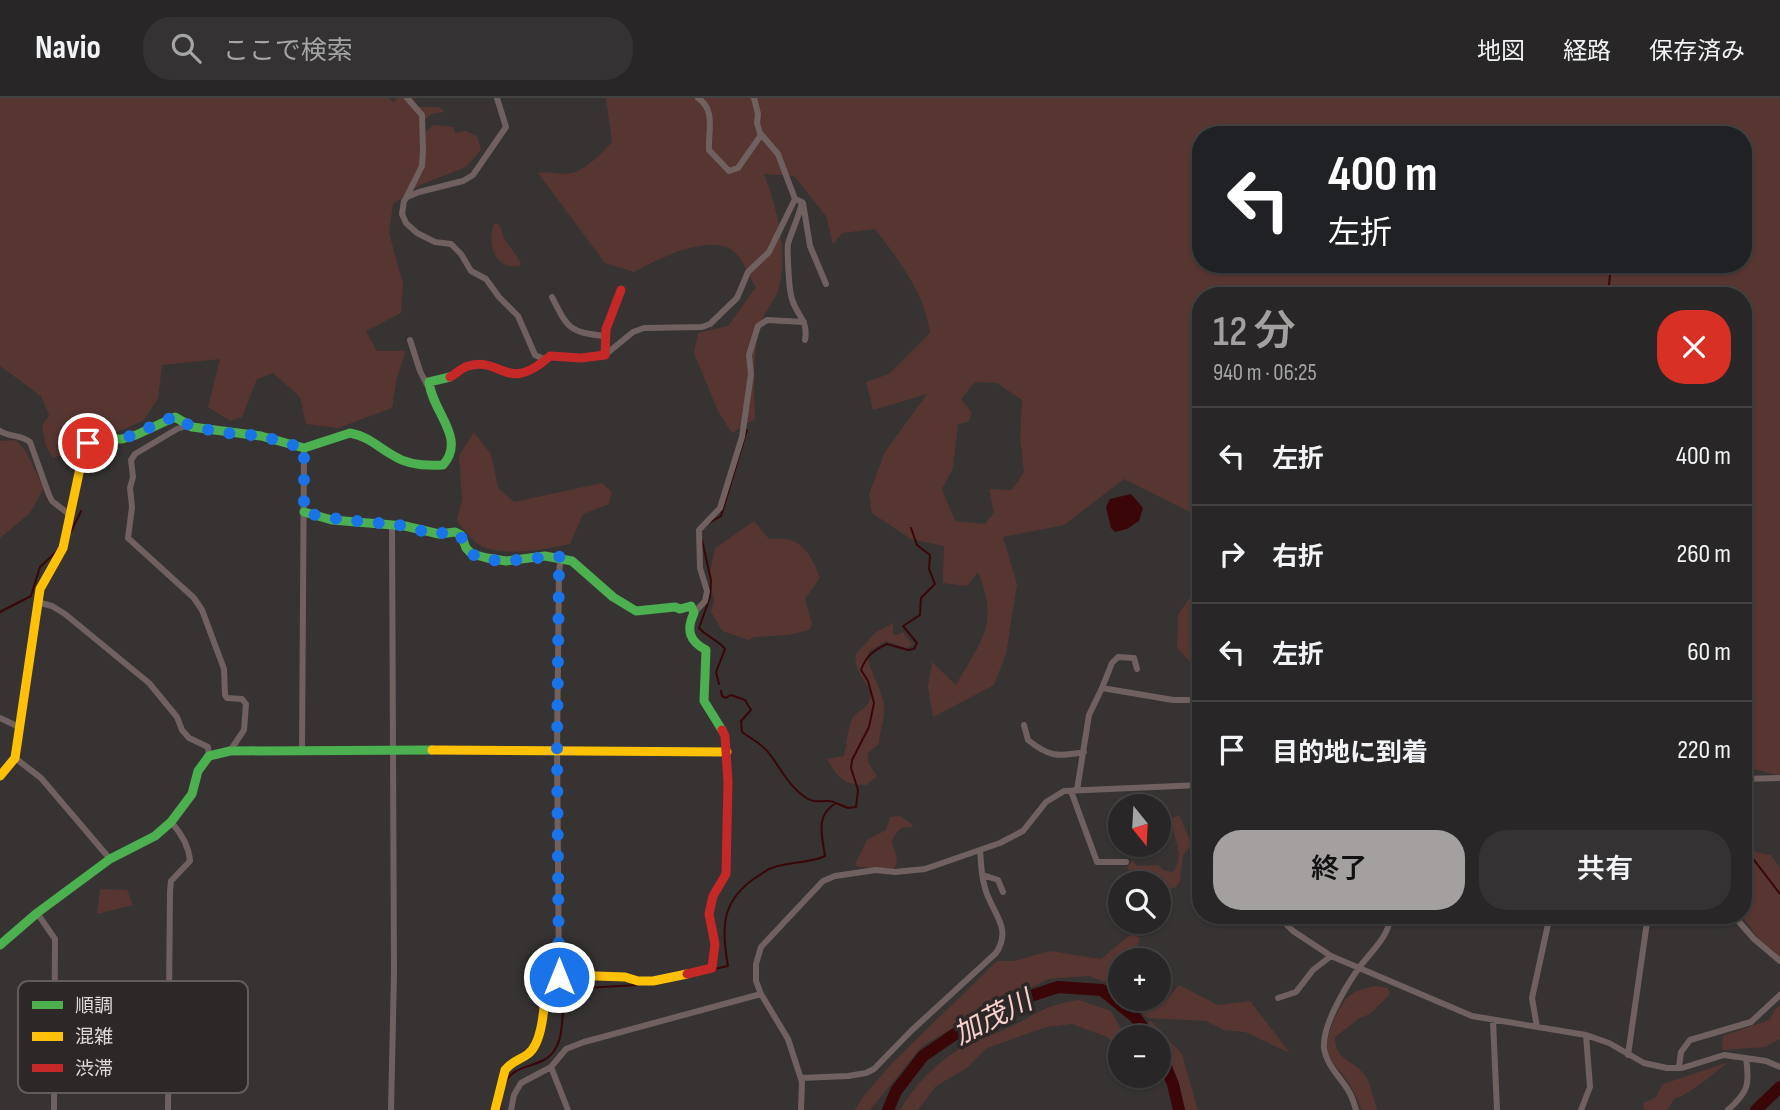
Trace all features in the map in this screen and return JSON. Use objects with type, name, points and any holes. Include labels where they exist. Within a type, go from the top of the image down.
[{"type":"street","points":[[407,98],[422,115],[423,151],[417,178],[405,200],[402,214],[406,223],[435,242],[451,244],[471,271],[486,279],[518,316],[535,355],[546,359]]},
{"type":"street","points":[[405,200],[419,192],[463,181],[472,175],[506,127],[497,98]]},
{"type":"street","points":[[698,98],[704,102],[711,116],[708,131],[709,150],[729,171],[738,168],[761,135]]},
{"type":"street","points":[[754,98],[761,135],[778,154],[799,200],[810,246],[826,284]]},
{"type":"street","points":[[799,200],[787,248],[791,296],[807,328],[805,340]]},
{"type":"street","points":[[428,387],[429,382],[450,378],[463,367],[477,364],[495,368],[503,373],[527,372],[556,355],[581,358],[605,355],[632,332],[644,328],[702,327],[710,324],[737,298],[748,272],[769,252],[799,200]]},
{"type":"street","points":[[605,355],[604,336],[608,316],[621,290]]},
{"type":"street","points":[[552,297],[568,326],[578,333],[604,336]]},
{"type":"street","points":[[495,1110],[501,1074],[512,1060],[529,1054],[534,1048],[546,988],[559,977],[586,975],[653,981],[712,968],[715,944],[709,914],[713,896],[726,874],[727,752],[725,736],[704,701],[706,650],[693,644],[690,638],[690,621],[705,601],[707,591],[700,568],[699,530],[720,508],[742,437],[751,374],[749,355],[758,326],[767,320],[804,322]]},
{"type":"street","points":[[0,776],[15,758],[37,602],[45,576],[64,543],[85,446],[103,438],[121,440],[175,416],[189,425],[227,433],[261,436],[304,448],[350,433],[356,434],[383,447],[395,458],[443,465],[450,458],[452,439],[449,428],[429,395],[410,340]]},
{"type":"street","points":[[189,425],[177,429],[135,454],[131,460],[133,477],[128,538],[194,597],[202,610],[223,669],[225,695],[227,698],[242,699],[247,704],[244,730],[230,751]]},
{"type":"street","points":[[0,431],[11,437],[24,437],[30,442],[52,501],[70,515]]},
{"type":"street","points":[[302,751],[304,448]]},
{"type":"street","points":[[304,512],[332,520],[405,526],[439,534],[455,532],[461,535],[466,548],[472,554],[506,561],[545,556],[562,557],[572,561],[613,597],[636,611],[691,606],[694,613]]},
{"type":"street","points":[[391,1110],[394,974],[392,526]]},
{"type":"street","points":[[559,977],[557,750],[559,572],[562,557]]},
{"type":"street","points":[[37,602],[65,614],[149,683],[177,717],[182,730],[189,738],[208,747],[209,756]]},
{"type":"street","points":[[1126,862],[1097,862],[1074,790],[1084,752],[1089,715],[1112,663],[1118,657],[1134,658],[1137,669]]},
{"type":"street","points":[[1102,688],[1173,700],[1192,700]]},
{"type":"street","points":[[0,719],[19,727]]},
{"type":"street","points":[[1024,725],[1028,740],[1049,755],[1064,756],[1084,752]]},
{"type":"street","points":[[0,945],[110,859],[149,840],[171,822],[192,794],[198,771],[209,756],[230,751],[727,752]]},
{"type":"street","points":[[15,758],[41,778],[110,859]]},
{"type":"street","points":[[1752,779],[1780,778]]},
{"type":"street","points":[[801,1110],[801,1078],[789,1039],[761,994],[756,972],[761,947],[823,881],[876,870],[895,872],[925,869],[1000,843],[1023,831],[1046,802],[1064,791],[1192,785]]},
{"type":"street","points":[[170,981],[170,891],[172,881],[190,861],[184,842],[171,822]]},
{"type":"street","points":[[801,1078],[848,1076],[874,1069],[996,953],[1002,943],[1002,925],[984,886],[980,850]]},
{"type":"street","points":[[983,875],[998,880],[1003,892]]},
{"type":"street","points":[[37,914],[55,939],[55,981]]},
{"type":"street","points":[[1286,924],[1331,956],[1472,1016],[1586,1035],[1609,1043],[1644,1063],[1667,1068],[1724,1055],[1780,1067]]},
{"type":"street","points":[[1356,1110],[1350,1092],[1330,1066],[1324,1048],[1327,1023],[1358,969],[1380,943],[1390,924]]},
{"type":"street","points":[[1537,1027],[1532,998],[1548,924]]},
{"type":"street","points":[[1628,1055],[1647,924]]},
{"type":"street","points":[[1741,924],[1780,961]]},
{"type":"street","points":[[1278,998],[1296,992],[1313,971],[1331,956]]},
{"type":"street","points":[[511,1110],[514,1095],[521,1083],[551,1068],[566,1049],[761,994]]},
{"type":"street","points":[[1679,1067],[1681,1052],[1690,1040],[1751,1022],[1780,995]]},
{"type":"street","points":[[1493,1021],[1497,1110]]},
{"type":"street","points":[[1581,1110],[1590,1087],[1586,1035]]},
{"type":"street","points":[[1728,1110],[1745,1092],[1748,1084],[1746,1058]]},
{"type":"street","points":[[551,1068],[568,1110]]},
{"type":"shaded area","points":[[0,98],[388,98],[394,102],[397,98],[413,98],[418,107],[439,107],[444,112],[431,114],[421,124],[422,135],[433,125],[453,127],[455,133],[466,131],[477,136],[481,150],[466,167],[420,185],[393,204],[389,233],[403,284],[401,313],[366,331],[377,351],[406,351],[397,377],[392,408],[338,428],[306,424],[300,397],[273,373],[257,379],[242,417],[230,421],[208,407],[220,359],[162,365],[158,399],[143,421],[53,458],[46,447],[42,426],[49,415],[41,396],[0,366]]},
{"type":"shaded area","points":[[606,98],[1780,98],[1780,776],[1752,768],[1752,287],[1192,287],[1192,513],[1124,479],[1064,525],[1003,537],[1017,584],[1006,654],[994,685],[933,717],[928,687],[932,662],[956,685],[985,632],[987,606],[978,572],[967,586],[943,583],[944,546],[911,539],[872,513],[869,494],[885,452],[927,394],[873,410],[866,382],[889,374],[930,333],[923,305],[910,278],[875,229],[842,233],[833,244],[826,216],[794,176],[764,174],[779,228],[782,270],[780,284],[763,318],[758,335],[754,371],[755,419],[732,433],[718,411],[694,353],[698,333],[728,326],[756,287],[739,257],[722,246],[710,245],[683,250],[634,272],[605,263],[538,173],[573,173],[591,162],[612,142]],"holes":[[[975,382],[997,383],[1022,400],[1020,439],[1024,472],[1012,490],[989,489],[994,513],[985,524],[955,521],[942,489],[953,468],[958,424],[968,422],[972,413],[961,399]]]},
{"type":"shaded area","points":[[494,224],[500,226],[521,263],[519,266],[504,264],[495,254],[491,239]]},
{"type":"shaded area","points":[[474,432],[491,454],[498,488],[514,502],[602,483],[612,492],[609,504],[583,514],[570,544],[516,552],[493,550],[479,545],[457,521],[462,499],[459,456]]},
{"type":"shaded area","points":[[16,440],[26,452],[44,488],[30,513],[0,538],[0,441]]},
{"type":"shaded area","points":[[1131,494],[1143,508],[1139,521],[1127,529],[1115,532],[1111,528],[1106,507],[1110,499]]},
{"type":"shaded area","points":[[754,521],[769,539],[788,539],[798,544],[813,562],[820,578],[805,599],[812,624],[809,630],[788,635],[754,637],[749,640],[722,631],[711,612],[714,600],[709,577],[715,548]]},
{"type":"shaded area","points":[[1192,594],[1192,664],[1177,648],[1178,615]]},
{"type":"shaded area","points":[[893,623],[893,634],[903,632],[913,645],[906,648],[886,641],[868,652],[884,710],[879,744],[868,753],[868,762],[877,776],[866,785],[846,782],[838,776],[827,759],[844,756],[852,719],[867,706],[870,699],[869,688],[857,667],[856,654],[876,632]]},
{"type":"shaded area","points":[[1179,815],[1192,845],[1183,855],[1180,881],[1171,889],[1171,872],[1177,865],[1179,852],[1171,819]]},
{"type":"shaded area","points":[[900,816],[913,827],[901,828],[894,836],[892,843],[897,859],[894,869],[859,867],[855,864],[867,840],[886,830],[890,817]]},
{"type":"shaded area","points":[[1752,846],[1755,852],[1771,855],[1780,867],[1780,960],[1766,949],[1748,924],[1752,924]]},
{"type":"shaded area","points":[[1132,860],[1137,866],[1158,865],[1168,871],[1130,871],[1127,868]]},
{"type":"shaded area","points":[[100,889],[127,890],[133,905],[97,914]]},
{"type":"shaded area","points":[[1131,934],[1140,938],[1137,948],[1114,948]]},
{"type":"shaded area","points":[[1050,951],[1101,959],[1108,953],[1108,983],[1089,976],[1049,979],[989,1007],[922,1046],[870,1110],[855,1110],[892,1063],[997,961],[1014,961]]},
{"type":"shaded area","points":[[1179,985],[1218,1005],[1250,1001],[1290,1053],[1245,1032],[1224,1030],[1206,1021],[1148,1018],[1138,1011],[1171,1011],[1171,994]]},
{"type":"shaded area","points":[[1377,986],[1388,988],[1390,994],[1370,1014],[1360,1018],[1335,1037],[1341,1056],[1361,1071],[1369,1085],[1377,1110],[1362,1110],[1350,1085],[1330,1058],[1327,1047],[1329,1033],[1347,998],[1357,991]]},
{"type":"shaded area","points":[[1079,1000],[1111,1011],[1119,1025],[1108,1025],[1108,1038],[1072,1024],[1046,1027],[987,1048],[967,1068],[936,1086],[918,1110],[900,1110],[932,1070],[952,1054],[974,1041],[1006,1029],[1050,1007]]},
{"type":"shaded area","points":[[1780,1006],[1780,1039],[1765,1047],[1722,1050],[1723,1036],[1769,1020]]},
{"type":"shaded area","points":[[1171,1042],[1182,1054],[1198,1110],[1185,1110],[1171,1064]]},
{"type":"shaded area","points":[[1729,1062],[1695,1088],[1674,1099],[1667,1110],[1645,1110],[1642,1104],[1656,1097],[1663,1084]]},
{"type":"waterway","points":[[1609,287],[1610,273]]},
{"type":"waterway","points":[[709,523],[721,516],[747,430]]},
{"type":"waterway","points":[[71,532],[81,511]]},
{"type":"waterway","points":[[714,969],[728,966],[726,915],[737,895],[746,885],[770,869],[825,856],[821,826],[825,813],[836,803],[848,808],[856,807],[858,790],[851,768],[852,760],[869,727],[874,703],[868,681],[861,670],[871,654],[887,644],[914,649],[917,643],[903,626],[920,615],[921,598],[935,584],[929,569],[930,555],[917,545],[911,528]]},
{"type":"waterway","points":[[702,540],[711,580],[710,597],[699,628],[725,649],[716,672],[719,684]]},
{"type":"waterway","points":[[0,612],[31,596],[40,567],[57,551]]},
{"type":"waterway","points":[[721,691],[726,698],[731,695],[745,700],[751,710],[741,721],[742,732],[765,749],[801,794],[811,800],[834,802]]},
{"type":"waterway","points":[[1752,857],[1780,894]]},
{"type":"waterway","points":[[500,1110],[503,1089],[509,1076],[543,1061],[554,1051],[560,1037],[568,993],[585,988],[637,985]]},
{"type":"waterway","name":"加茂川","points":[[888,1110],[896,1091],[923,1056],[1009,1003],[1058,987],[1102,990],[1141,1025]]},
{"type":"waterway","name":"加茂川","points":[[1171,1079],[1179,1110]]},
{"type":"waterway","name":"加茂川","points":[[1756,1110],[1780,1087]]},
{"type":"traffic: fast","points":[[82,459],[85,446],[98,439],[122,439],[175,417],[192,427],[261,436],[304,448],[350,433],[368,439],[399,459],[424,465],[443,465],[449,455],[450,435],[431,393],[429,382],[450,377]]},
{"type":"traffic: fast","points":[[304,512],[332,520],[405,526],[439,534],[455,532],[461,535],[466,548],[472,554],[487,558],[506,561],[545,556],[572,561],[613,597],[636,611],[691,606],[694,613],[690,625],[691,634],[696,643],[706,650],[704,701],[722,730]]},
{"type":"traffic: fast","points":[[0,945],[37,913],[110,859],[155,836],[171,822],[192,794],[198,771],[209,756],[230,751],[432,750]]},
{"type":"traffic: slow","points":[[0,776],[15,758],[40,589],[63,548],[82,459]]},
{"type":"traffic: slow","points":[[432,750],[727,752]]},
{"type":"traffic: slow","points":[[495,1110],[505,1070],[533,1049],[542,1023],[546,988],[559,977],[625,977],[638,981],[653,981],[687,974]]},
{"type":"traffic: jam","points":[[450,377],[465,367],[480,364],[514,374],[524,373],[550,356],[581,358],[605,355],[606,329],[621,290]]},
{"type":"traffic: jam","points":[[687,974],[712,968],[715,944],[709,914],[713,896],[726,874],[728,782],[725,736],[722,730]]},
{"type":"route","points":[[88,443],[103,438],[121,440],[175,416],[192,427],[261,436],[304,448],[304,512],[332,520],[405,526],[439,534],[455,532],[461,535],[466,548],[472,554],[506,561],[545,556],[562,557],[559,572],[557,750],[559,977]]}]
